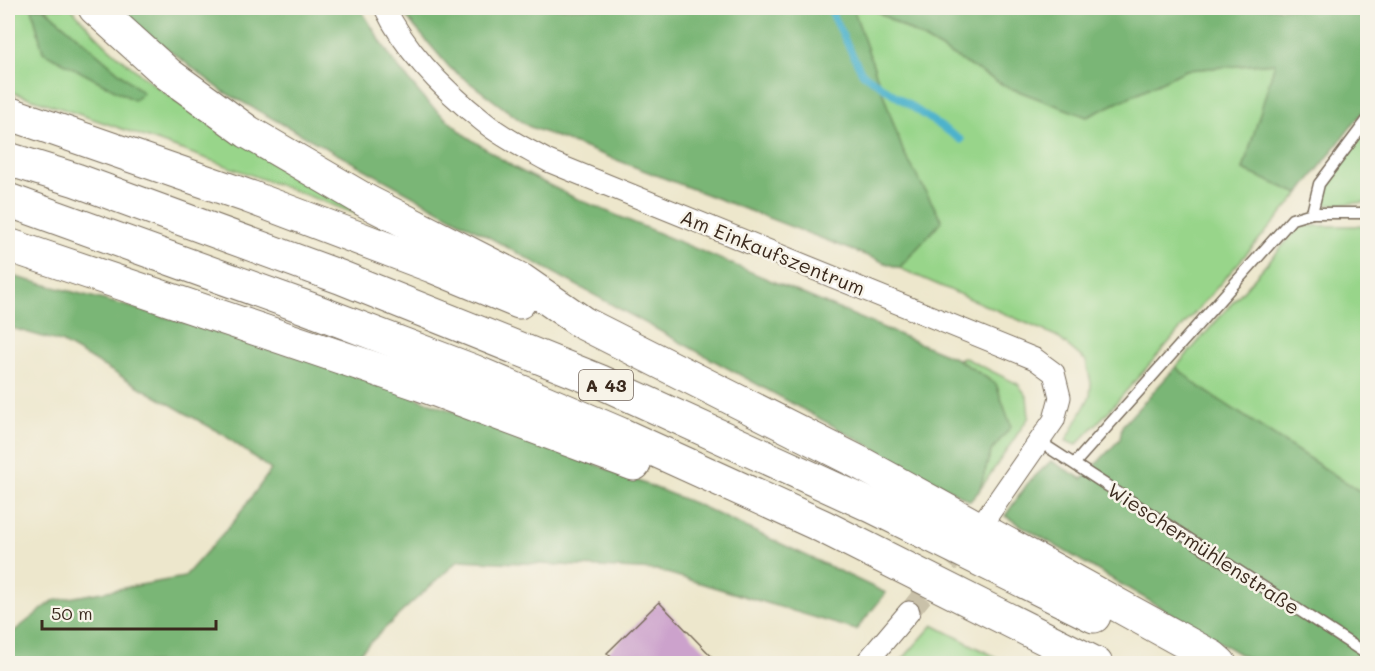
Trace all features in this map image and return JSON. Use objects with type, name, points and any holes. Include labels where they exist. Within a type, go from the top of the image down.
[{"type":"highway","points":[[95,8],[168,74],[248,132],[368,202],[522,280],[583,322],[862,464],[1220,663]]},
{"type":"highway","points":[[8,113],[250,197],[432,266],[514,300],[583,322]]},
{"type":"highway","name":"A 43","points":[[8,159],[76,180],[340,277],[598,381],[872,506],[1108,623],[1183,663]]},
{"type":"highway","name":"A 43","points":[[8,200],[310,309],[483,376],[620,434],[822,526],[1096,663]]},
{"type":"highway","points":[[8,245],[420,384],[615,456],[815,546],[940,608],[1030,630]]},
{"type":"street","name":"Am Einkaufszentrum","points":[[385,8],[394,27],[435,78],[486,124],[548,161],[1035,359],[1054,373],[1060,397],[1054,420],[988,515]]},
{"type":"street","points":[[864,663],[909,612]]},
{"type":"lane","points":[[1312,213],[1319,184],[1368,118]]},
{"type":"lane","points":[[1075,463],[1292,219],[1312,213],[1368,213]]},
{"type":"lane","name":"Wieschermühlenstraße","points":[[1040,442],[1368,655]]},
{"type":"green space","points":[[8,8],[32,8],[43,52],[143,93],[44,8],[71,8],[109,48],[185,107],[261,154],[418,237],[163,143],[8,91]]},
{"type":"green space","points":[[32,8],[44,8],[143,93],[134,100],[43,52]]},
{"type":"green space","points":[[114,8],[360,8],[393,61],[426,101],[466,136],[515,168],[573,197],[957,359],[996,384],[1011,427],[991,451],[979,491],[970,501],[224,92]]},
{"type":"green space","points":[[403,8],[853,8],[903,151],[942,221],[899,268],[528,126],[450,68],[408,19]]},
{"type":"green space","points":[[853,8],[871,8],[1005,86],[1087,117],[1186,70],[1276,63],[1243,170],[1299,194],[1106,414],[1076,445],[1066,441],[1090,396],[1091,383],[1086,361],[1056,336],[899,268],[942,221],[903,151]]},
{"type":"green space","points":[[871,8],[1367,8],[1367,106],[1299,194],[1243,170],[1275,63],[1186,70],[1087,117],[1005,86]]},
{"type":"green space","points":[[1367,128],[1367,202],[1324,204],[1322,197],[1324,188]]},
{"type":"green space","points":[[1300,226],[1367,226],[1367,496],[1199,387],[1176,367]]},
{"type":"green space","points":[[8,275],[142,310],[326,365],[554,448],[696,504],[886,593],[856,630],[657,570],[459,560],[349,663],[8,663],[8,636],[53,601],[184,577],[235,520],[271,470],[224,435],[61,342],[8,327]]},
{"type":"green space","points":[[965,358],[1018,384],[1027,396],[1029,417],[979,491],[991,451],[1011,426],[996,384],[957,359]]},
{"type":"green space","points":[[1176,367],[1199,387],[1367,496],[1367,663],[1255,663],[1005,516],[1028,483],[1051,461],[1082,479],[1120,439],[1122,426]]},
{"type":"green space","points":[[933,625],[1007,663],[899,663]]},
{"type":"building","points":[[659,602],[719,664],[618,664],[607,653]]},
{"type":"waterway","points":[[829,8],[862,73],[961,140]]},
{"type":"tunnel","points":[[909,612],[967,540]]}]
